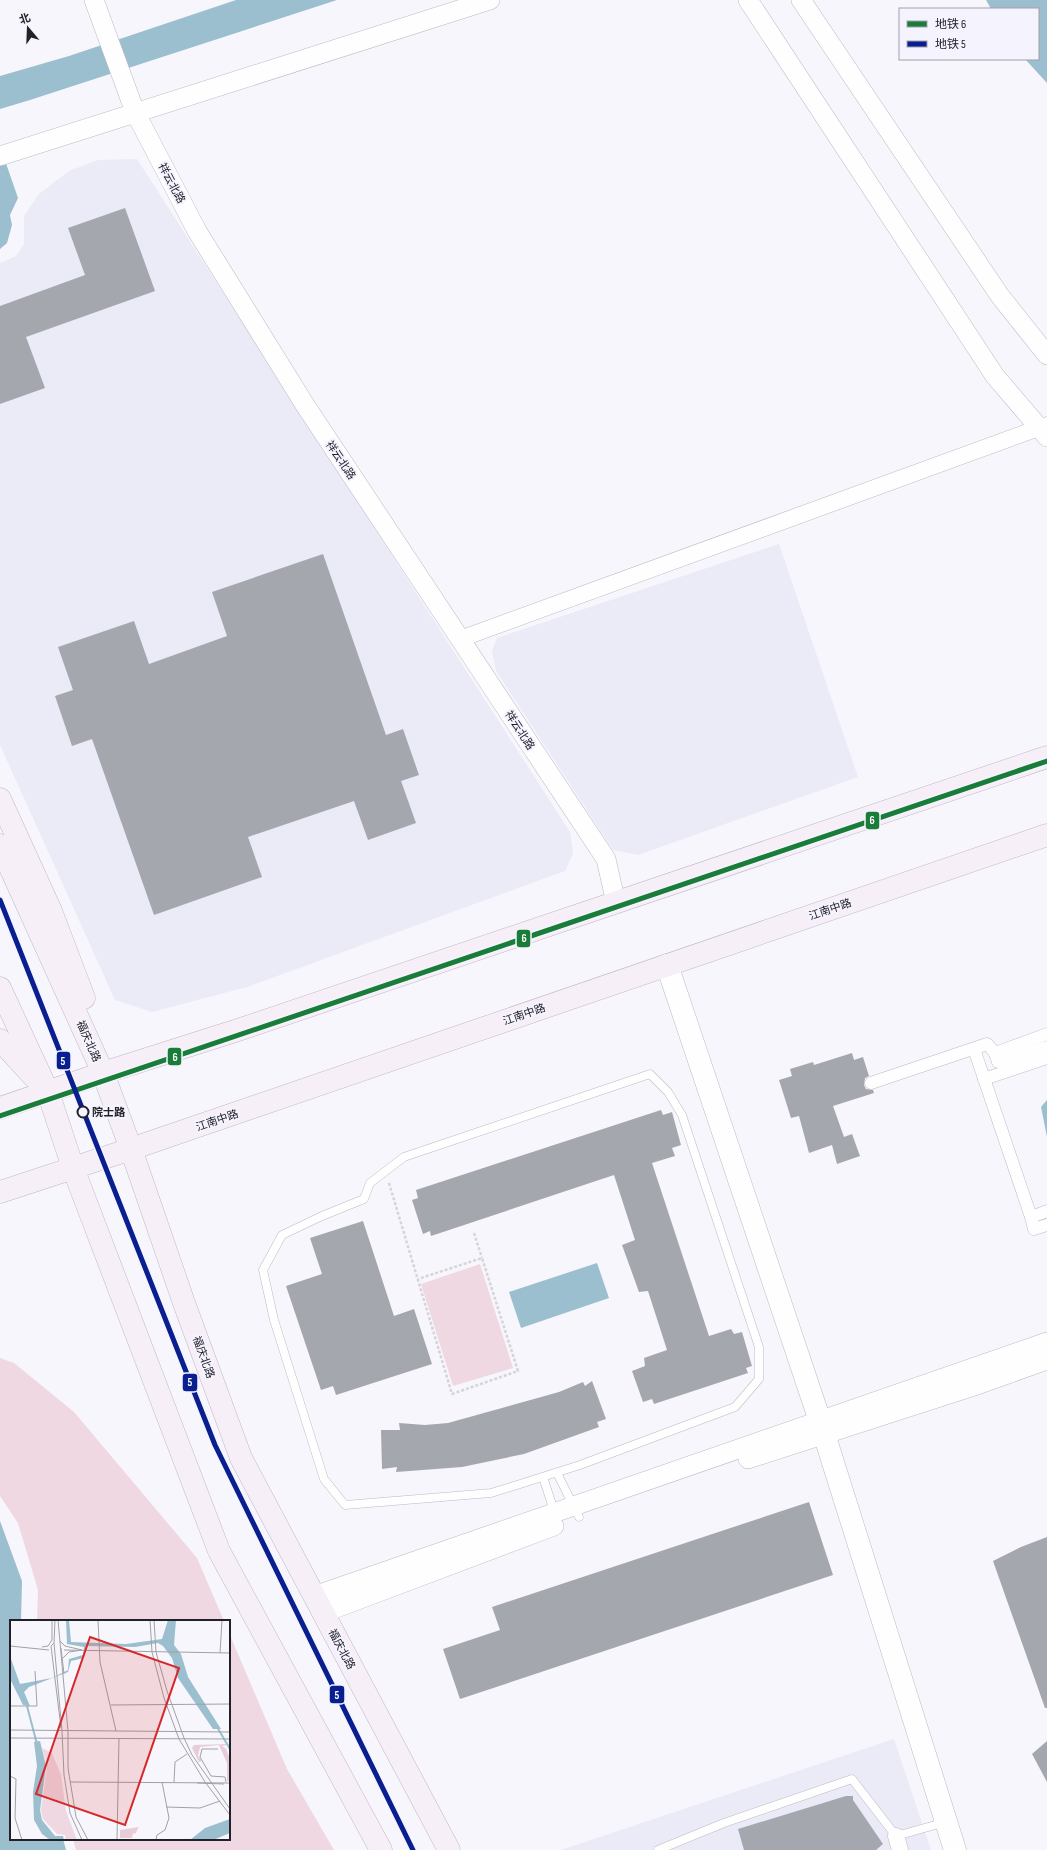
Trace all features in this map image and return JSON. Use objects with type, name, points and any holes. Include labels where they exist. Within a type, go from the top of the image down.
[{"type":"main road","points":[[0,1108],[238,1030],[1047,757]]},
{"type":"main road","points":[[0,799],[51,911],[83,995],[103,1073]]},
{"type":"main road","name":"江南中路","points":[[0,1192],[131,1149],[1047,835]]},
{"type":"main road","name":"福庆北路","points":[[0,845],[103,1073],[184,1303],[241,1458],[449,1850]]},
{"type":"main road","points":[[667,965],[822,1428],[955,1850]]},
{"type":"main road","points":[[0,988],[48,1092],[73,1168],[219,1551],[381,1850]]},
{"type":"main road","points":[[0,1040],[48,1092]]},
{"type":"street","name":"祥云北路","points":[[94,0],[135,112],[197,231],[288,378],[606,859],[616,903]]},
{"type":"street","points":[[0,156],[490,0]]},
{"type":"street","points":[[460,639],[1045,430],[995,376],[748,0]]},
{"type":"street","points":[[802,0],[1000,296],[1047,355]]},
{"type":"street","points":[[995,1053],[1047,1034]]},
{"type":"street","points":[[871,1083],[987,1044],[995,1053],[998,1062],[1047,1047]]},
{"type":"street","points":[[974,1049],[1034,1229],[1047,1225]]},
{"type":"street","points":[[984,1079],[1047,1058]]},
{"type":"street","points":[[1031,1217],[1047,1211]]},
{"type":"street","points":[[319,1604],[577,1511],[822,1428],[1047,1342]]},
{"type":"street","points":[[822,1428],[971,1387],[1047,1360]]},
{"type":"lane","points":[[650,1074],[668,1092],[682,1115],[759,1347],[759,1379],[735,1407],[610,1454],[557,1472],[491,1493],[345,1505],[324,1479],[274,1320],[263,1270],[282,1235],[322,1216],[364,1199],[370,1183],[404,1157],[650,1074]]},
{"type":"lane","points":[[557,1472],[577,1511]]},
{"type":"lane","points":[[543,1477],[556,1519]]},
{"type":"lane","points":[[658,1850],[724,1823],[852,1779],[898,1843],[946,1822]]},
{"type":"path","points":[[386,1171],[452,1394],[518,1371],[474,1232]]},
{"type":"path","points":[[418,1279],[482,1258]]},
{"type":"shaded area","points":[[137,159],[570,832],[573,854],[565,871],[247,987],[152,1012],[115,1000],[0,745],[0,263],[16,256],[24,244],[24,216],[39,194],[69,171],[98,160]]},
{"type":"shaded area","points":[[779,544],[858,777],[638,855],[613,850],[496,671],[492,651],[497,638]]},
{"type":"shaded area","points":[[480,1264],[513,1368],[453,1386],[421,1284]]},
{"type":"shaded area","points":[[0,1358],[14,1363],[74,1412],[197,1558],[224,1620],[37,1620],[38,1590],[18,1523],[0,1496]]},
{"type":"shaded area","points":[[230,1635],[287,1769],[334,1850],[76,1850],[73,1840],[230,1840]]},
{"type":"shaded area","points":[[894,1739],[931,1850],[561,1850]]},
{"type":"water","points":[[236,0],[337,0],[0,109],[0,76],[69,56]]},
{"type":"water","points":[[986,0],[1047,0],[1047,83],[1026,60],[1039,60],[1039,8],[990,8]]},
{"type":"water","points":[[0,146],[18,198],[10,215],[12,225],[7,243],[0,249]]},
{"type":"water","points":[[1047,1100],[1047,1137],[1041,1107]]},
{"type":"water","points":[[597,1263],[609,1298],[521,1328],[509,1292]]},
{"type":"water","points":[[0,1521],[22,1581],[21,1620],[10,1620],[10,1840],[63,1840],[66,1850],[0,1850]]},
{"type":"building","points":[[125,208],[155,291],[26,337],[45,388],[0,404],[0,306],[85,275],[68,228]]},
{"type":"building","points":[[323,554],[386,735],[403,729],[419,775],[401,781],[416,823],[368,840],[354,801],[248,837],[262,877],[154,915],[92,739],[72,746],[55,696],[73,690],[58,647],[134,621],[149,664],[227,636],[212,592]]},
{"type":"building","points":[[852,1053],[854,1060],[863,1057],[869,1076],[865,1078],[864,1085],[866,1089],[873,1090],[874,1093],[833,1106],[844,1137],[852,1134],[860,1156],[837,1164],[832,1145],[809,1153],[799,1116],[791,1118],[779,1080],[792,1076],[790,1069],[813,1062],[814,1065]]},
{"type":"building","points":[[661,1110],[663,1115],[672,1112],[681,1145],[672,1148],[675,1156],[652,1163],[709,1336],[731,1329],[734,1334],[742,1332],[752,1366],[746,1368],[748,1373],[654,1404],[652,1399],[643,1402],[632,1371],[645,1366],[644,1358],[667,1350],[648,1291],[639,1292],[622,1245],[635,1240],[614,1175],[431,1236],[430,1231],[423,1234],[412,1200],[418,1198],[416,1190]]},
{"type":"building","points":[[363,1221],[394,1316],[414,1309],[432,1364],[336,1395],[333,1386],[321,1390],[286,1286],[322,1274],[310,1238]]},
{"type":"building","points":[[592,1381],[606,1419],[597,1422],[599,1427],[524,1454],[462,1467],[396,1472],[397,1467],[382,1469],[381,1430],[400,1430],[399,1423],[425,1425],[448,1423],[559,1392],[583,1382],[585,1386]]},
{"type":"building","points":[[809,1502],[833,1575],[460,1699],[443,1649],[500,1630],[492,1607]]},
{"type":"building","points":[[1047,1537],[1047,1708],[1045,1708],[993,1561],[1021,1547]]},
{"type":"building","points":[[1047,1741],[1047,1782],[1032,1754]]},
{"type":"building","points":[[846,1796],[853,1796],[853,1800],[883,1844],[876,1850],[744,1850],[738,1829]]},
{"type":"metro line","name":"6","points":[[0,1116],[1047,761]]},
{"type":"metro line","name":"5","points":[[0,900],[215,1445],[413,1850]]},
{"type":"place","name":"院士路","points":[[83,1112]]}]
